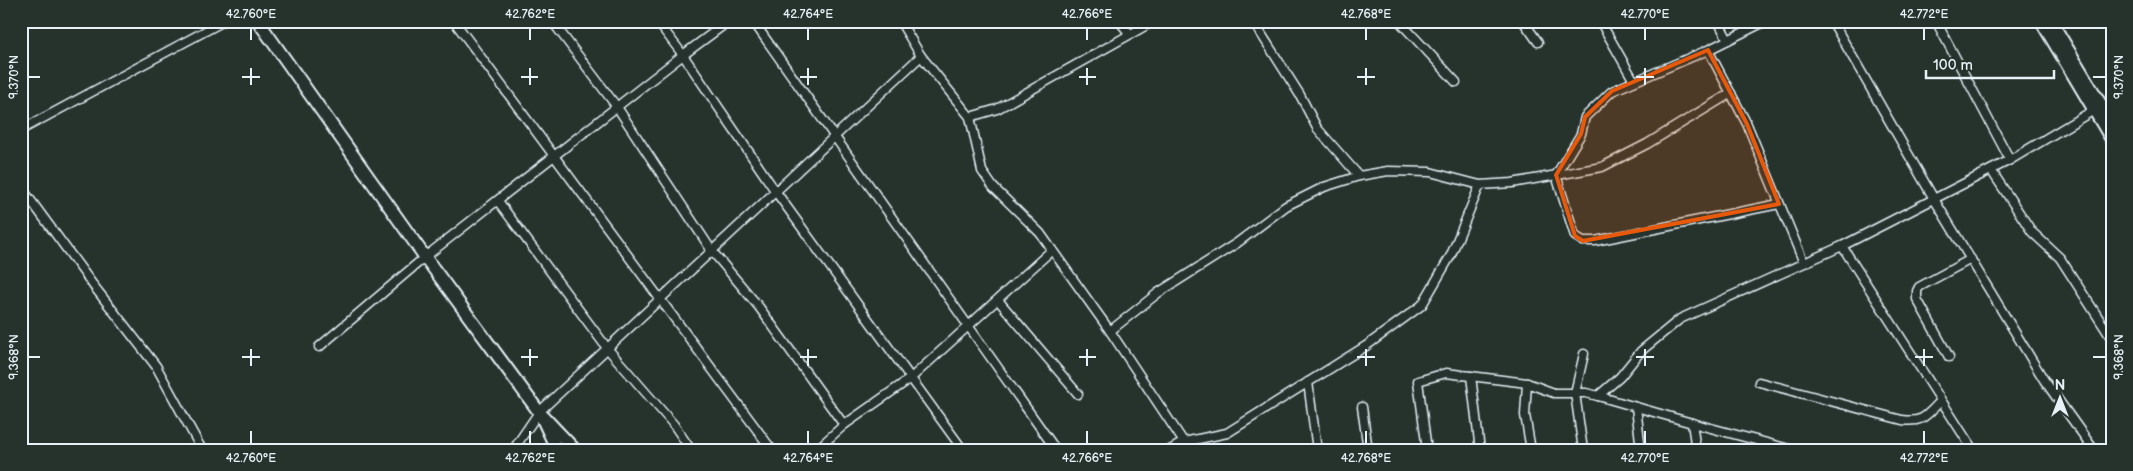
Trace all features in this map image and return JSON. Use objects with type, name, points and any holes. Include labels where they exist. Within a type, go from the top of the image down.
[{"type":"street","points":[[21,130],[224,21]]},
{"type":"street","points":[[258,21],[425,257],[539,412],[574,450]]},
{"type":"street","points":[[454,21],[772,450]]},
{"type":"street","points":[[552,21],[617,107],[712,250],[759,307],[844,425]]},
{"type":"street","points":[[657,21],[683,55],[776,192],[964,450]]},
{"type":"street","points":[[319,347],[425,257],[729,21]]},
{"type":"street","points":[[753,21],[1056,450]]},
{"type":"street","points":[[900,21],[921,56],[970,117],[982,171],[993,187],[1040,233],[1110,331],[1189,450]]},
{"type":"street","points":[[1119,21],[1130,34]]},
{"type":"street","points":[[970,117],[997,109],[1154,21]]},
{"type":"street","points":[[1252,21],[1300,95],[1317,128],[1359,176]]},
{"type":"street","points":[[1399,21],[1456,82]]},
{"type":"street","points":[[1523,21],[1538,42]]},
{"type":"street","points":[[1600,21],[1634,81]]},
{"type":"street","points":[[1718,21],[1728,40]]},
{"type":"street","points":[[1766,21],[1708,50],[1612,91],[1585,117],[1581,134],[1556,175],[1575,236],[1583,241],[1595,241],[1686,221],[1780,204]]},
{"type":"street","points":[[1832,21],[1934,199],[2044,380],[2094,450]]},
{"type":"street","points":[[1936,21],[2010,160]]},
{"type":"street","points":[[2041,21],[2103,106],[2112,140]]},
{"type":"street","points":[[2051,21],[2112,123]]},
{"type":"street","points":[[1708,50],[1746,124],[1804,263]]},
{"type":"street","points":[[513,450],[539,412],[921,56]]},
{"type":"street","points":[[1110,331],[1158,293],[1237,243],[1286,206],[1324,187],[1359,176],[1388,171],[1430,172],[1480,185],[1512,183],[1602,168],[1647,144],[1730,93]]},
{"type":"street","points":[[1598,396],[1620,377],[1641,351],[1680,319],[1842,246],[1992,170],[2103,106]]},
{"type":"street","points":[[1992,170],[2032,232],[2060,258],[2112,339]]},
{"type":"street","points":[[1170,450],[1184,442],[1227,433],[1366,346],[1422,305],[1451,255],[1480,185]]},
{"type":"street","points":[[21,187],[93,285],[156,366],[202,450]]},
{"type":"street","points":[[498,201],[607,348],[674,425],[690,450]]},
{"type":"street","points":[[1842,246],[1973,450]]},
{"type":"street","points":[[816,450],[844,425],[911,378],[1052,250]]},
{"type":"street","points":[[1948,357],[1917,299],[1917,291],[1919,287],[1971,259]]},
{"type":"street","points":[[998,300],[1078,394]]},
{"type":"street","points":[[1583,450],[1576,393],[1584,354]]},
{"type":"street","points":[[1427,450],[1418,381],[1446,373],[1527,382],[1554,393],[1598,396],[1793,450]]},
{"type":"street","points":[[1471,376],[1480,450]]},
{"type":"street","points":[[1308,382],[1317,450]]},
{"type":"street","points":[[1527,382],[1525,415],[1531,450]]},
{"type":"street","points":[[1759,382],[1915,422],[1922,419],[1941,401]]},
{"type":"street","points":[[1362,407],[1368,450]]},
{"type":"street","points":[[1636,407],[1641,450]]},
{"type":"street","points":[[539,412],[557,450]]},
{"type":"street","points":[[1692,423],[1696,450]]},
{"type":"street","points":[[1760,441],[1761,450]]},
{"type":"highlighted area","points":[[1708,50],[1747,124],[1779,204],[1583,241],[1575,236],[1556,175],[1581,134],[1585,117],[1612,91]]}]
